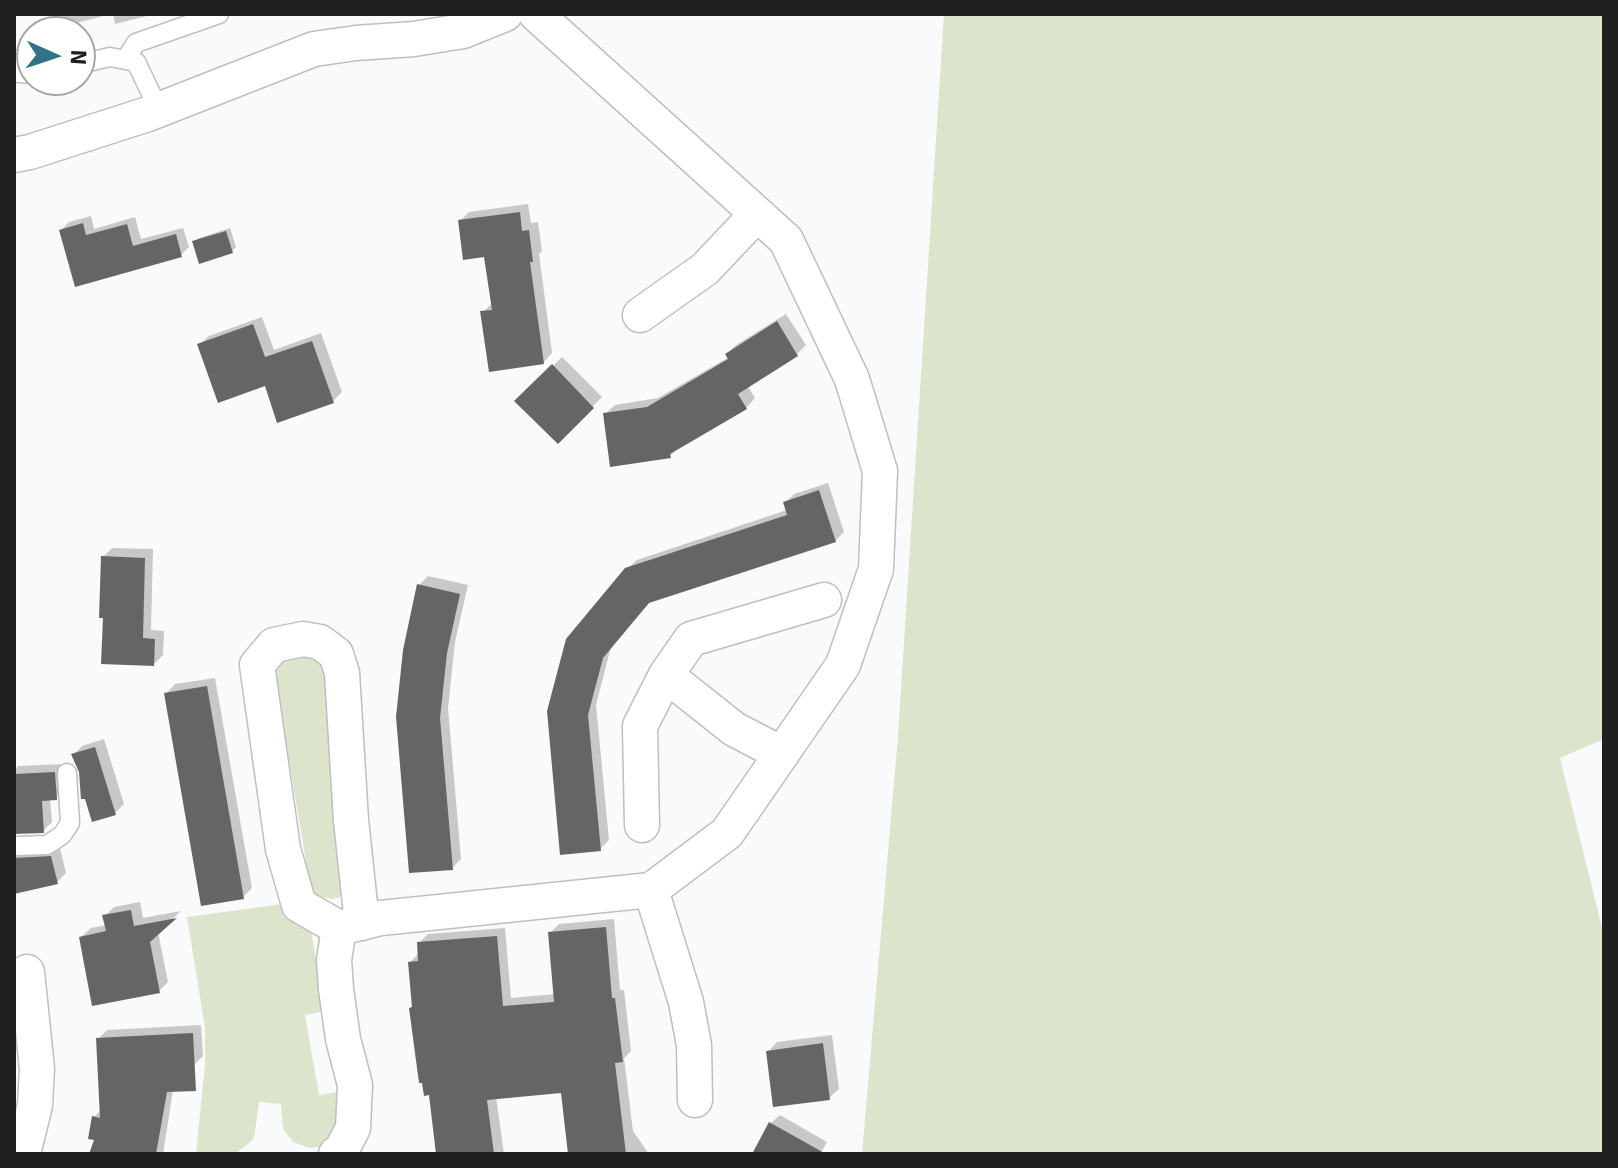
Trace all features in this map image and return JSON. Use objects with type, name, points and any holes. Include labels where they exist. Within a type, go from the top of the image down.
[{"type":"street","points":[[14,155],[159,110],[314,49],[463,31],[505,14]]},
{"type":"street","points":[[336,1154],[340,1153],[353,1128],[355,1085],[343,1039],[334,960],[350,926],[351,820],[342,673],[336,654],[320,642],[303,639],[274,645],[257,665],[283,849],[299,905],[350,926],[381,918],[651,890],[727,833],[843,665],[876,569],[880,471],[852,379],[786,240],[536,14]]},
{"type":"street","points":[[640,315],[705,269],[757,214]]},
{"type":"street","points":[[642,825],[640,726],[666,675],[691,639],[824,600]]},
{"type":"street","points":[[666,675],[734,729],[782,754]]},
{"type":"street","points":[[651,890],[686,1002],[694,1045],[695,1100]]},
{"type":"street","points":[[23,1154],[35,1105],[37,1069],[23,1020],[27,972]]},
{"type":"lane","points":[[125,60],[136,43],[219,14]]},
{"type":"lane","points":[[96,60],[110,57],[136,62],[159,110]]},
{"type":"lane","points":[[14,846],[47,845],[62,835],[70,823],[67,773]]},
{"type":"green space","points":[[944,14],[1604,14],[1604,739],[1560,758],[1604,936],[1604,1154],[862,1154],[898,736]]},
{"type":"green space","points":[[313,654],[329,672],[344,891],[340,897],[332,899],[316,896],[309,880],[275,675],[281,660]]},
{"type":"green space","points":[[282,904],[311,931],[325,1011],[305,1015],[319,1095],[349,1090],[348,1115],[326,1146],[310,1148],[293,1142],[283,1129],[281,1104],[259,1102],[254,1138],[248,1144],[236,1153],[196,1154],[205,1064],[205,1028],[187,917]]},
{"type":"building","points":[[520,212],[522,231],[529,230],[533,262],[530,262],[544,364],[489,372],[480,311],[492,310],[484,257],[463,260],[458,220]]},
{"type":"building","points":[[83,223],[86,235],[127,224],[133,246],[176,234],[182,257],[75,287],[59,230]]},
{"type":"building","points":[[226,231],[233,253],[199,264],[192,241]]},
{"type":"building","points":[[777,321],[798,356],[738,394],[747,409],[670,454],[671,458],[610,467],[603,413],[647,407],[728,359],[725,354]]},
{"type":"building","points":[[253,324],[265,357],[312,341],[334,403],[277,423],[265,386],[218,403],[197,344]]},
{"type":"building","points":[[552,364],[594,408],[558,444],[514,401]]},
{"type":"building","points":[[819,490],[836,542],[649,603],[603,658],[588,715],[601,851],[560,855],[547,711],[566,639],[625,568],[787,515],[783,502]]},
{"type":"building","points":[[101,556],[145,558],[143,638],[155,639],[154,666],[101,664]]},
{"type":"building","points":[[417,584],[460,594],[447,653],[440,718],[453,870],[409,873],[396,717],[403,650]]},
{"type":"building","points":[[207,686],[244,899],[201,906],[164,693]]},
{"type":"building","points":[[95,747],[116,815],[92,822],[85,799],[81,799],[79,772],[71,754]]},
{"type":"building","points":[[55,772],[57,800],[42,801],[44,833],[14,834],[14,774]]},
{"type":"building","points":[[51,856],[58,884],[14,894],[14,858]]},
{"type":"building","points":[[131,910],[134,926],[177,918],[150,942],[160,993],[92,1006],[79,937],[106,931],[102,915]]},
{"type":"building","points":[[606,927],[612,998],[615,998],[623,1062],[615,1063],[626,1154],[568,1154],[561,1093],[487,1100],[494,1154],[436,1154],[429,1095],[424,1096],[422,1083],[419,1083],[409,1008],[412,1007],[408,962],[418,961],[417,942],[497,936],[503,1006],[554,1002],[548,932]]},
{"type":"building","points":[[193,1033],[196,1091],[167,1092],[156,1154],[89,1154],[94,1140],[88,1139],[92,1116],[100,1118],[96,1038]]},
{"type":"building","points":[[823,1043],[830,1100],[773,1107],[766,1051]]},
{"type":"building","points":[[769,1122],[826,1154],[752,1154]]}]
